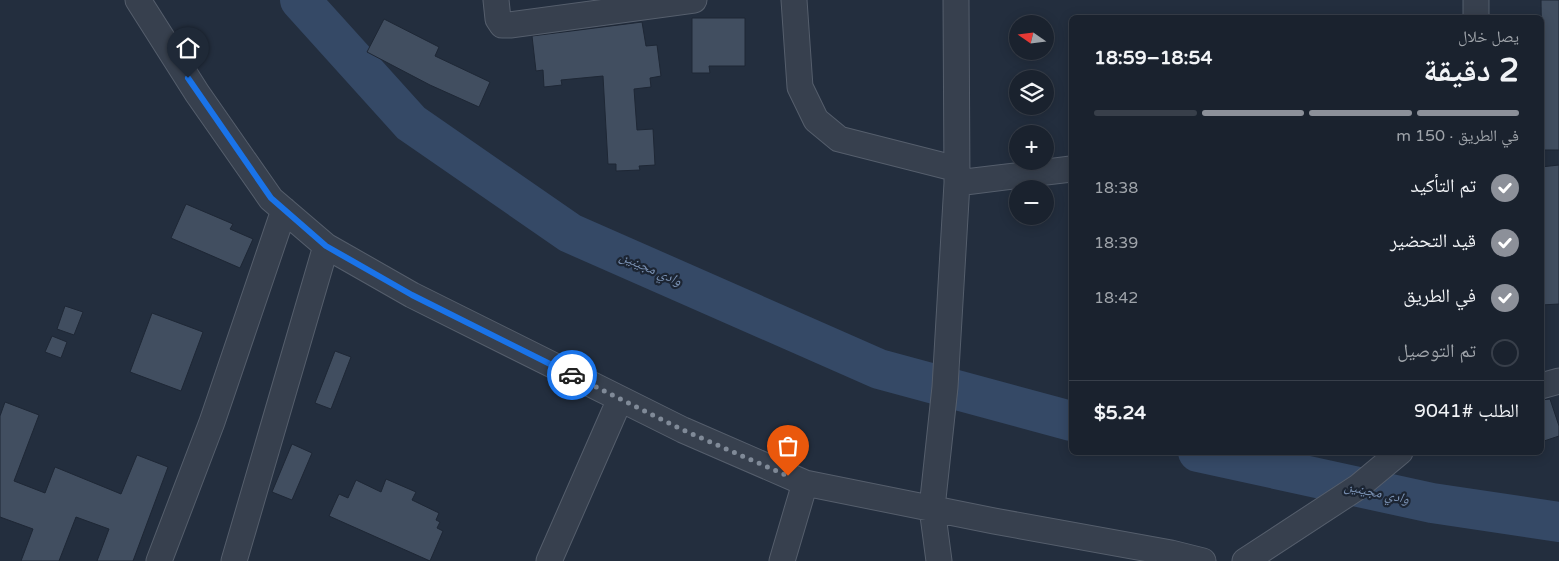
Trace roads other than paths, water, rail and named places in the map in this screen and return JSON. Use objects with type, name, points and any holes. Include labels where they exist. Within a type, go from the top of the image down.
[{"type":"street","points":[[138,0],[203,101],[271,198],[326,246],[412,295],[683,430],[805,484],[1171,553],[1203,561]]},
{"type":"street","points":[[496,0],[498,19],[502,25],[694,0]]},
{"type":"street","points":[[794,0],[800,87],[816,120],[839,139],[957,176],[1069,170]]},
{"type":"street","points":[[940,561],[932,508],[945,387],[957,176],[956,0]]},
{"type":"street","points":[[1476,0],[1476,15]]},
{"type":"street","points":[[159,561],[212,422],[284,210]]},
{"type":"street","points":[[234,561],[326,246]]},
{"type":"street","points":[[1544,385],[1559,381]]},
{"type":"street","points":[[549,561],[620,399]]},
{"type":"street","points":[[1245,561],[1358,487],[1396,455]]},
{"type":"street","points":[[782,561],[805,484]]},
{"type":"waterway","name":"وادي مجينين","points":[[300,0],[411,123],[570,233],[879,369],[1069,420]]},
{"type":"waterway","name":"وادي مجينين","points":[[1212,455],[1432,503],[1559,522]]}]
